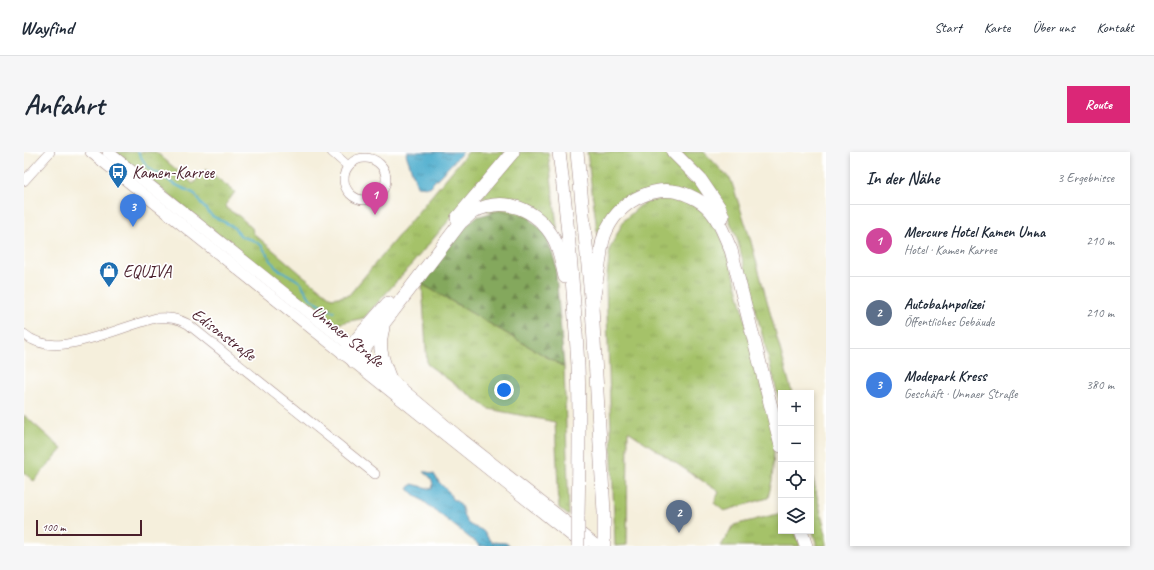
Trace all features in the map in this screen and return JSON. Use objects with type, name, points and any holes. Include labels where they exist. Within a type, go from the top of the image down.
[{"type":"highway","points":[[352,354],[378,316],[437,241],[513,152]]},
{"type":"highway","points":[[559,152],[574,307],[578,389],[578,546]]},
{"type":"highway","points":[[577,152],[592,307],[604,512],[602,543]]},
{"type":"highway","points":[[673,152],[700,178],[719,207],[733,237],[778,412]]},
{"type":"highway","points":[[592,307],[602,246],[606,231],[613,217],[624,205],[638,197],[653,192],[670,191],[685,193],[698,200],[710,209],[718,220],[731,250],[778,434]]},
{"type":"highway","points":[[352,354],[384,322],[461,222],[473,212],[489,206],[507,205],[519,208],[534,215],[543,224],[554,240],[574,307]]},
{"type":"highway","points":[[384,322],[380,339],[380,353],[390,379]]},
{"type":"highway","points":[[803,534],[806,546]]},
{"type":"highway","points":[[809,534],[812,546]]},
{"type":"main road","name":"Unnaer Straße","points":[[91,152],[352,354],[390,379],[463,440],[602,543]]},
{"type":"main road","name":"Unnaer Straße","points":[[108,152],[584,546]]},
{"type":"street","points":[[24,181],[50,152]]},
{"type":"street","points":[[332,152],[348,166]]},
{"type":"street","points":[[364,157],[378,161],[386,173],[386,183],[382,191],[375,198],[366,200],[353,196],[346,189],[344,180],[345,171],[348,166],[354,160],[364,157]]},
{"type":"street","name":"Edisonstraße","points":[[24,334],[39,342],[69,344],[156,318],[167,317],[179,319],[188,324],[375,474]]},
{"type":"green space","points":[[115,152],[156,152],[193,184],[206,169],[235,192],[226,204],[227,209],[239,216],[252,228],[253,233],[332,298],[349,295],[468,152],[505,152],[491,171],[364,318],[331,325]]},
{"type":"green space","points":[[518,152],[548,152],[558,234],[547,221],[473,208]]},
{"type":"green space","points":[[587,152],[666,152],[694,180],[708,197],[636,195],[598,238]]},
{"type":"green space","points":[[679,152],[704,152],[731,180],[750,238],[791,390],[778,390],[778,395],[737,238],[718,194]]},
{"type":"green space","points":[[662,198],[686,200],[705,212],[720,233],[732,267],[775,438],[772,481],[768,498],[724,511],[714,503],[719,492],[628,431],[627,545],[615,546],[606,286],[610,248],[624,220],[642,204]]},
{"type":"green space","points":[[502,210],[527,216],[546,234],[555,262],[564,367],[422,284],[453,238],[476,217]]},
{"type":"green space","points":[[422,284],[564,367],[569,516],[559,508],[555,422],[489,409],[427,364]]},
{"type":"green space","points":[[24,415],[62,449],[34,481],[24,473]]},
{"type":"green space","points":[[814,483],[826,535],[826,546],[817,546],[814,534]]},
{"type":"green space","points":[[778,514],[778,534],[796,534],[800,546],[721,546],[734,525]]},
{"type":"water","points":[[407,152],[463,152],[429,187],[417,186],[406,154]]},
{"type":"water","points":[[424,471],[434,474],[439,482],[449,492],[452,499],[461,506],[465,518],[469,524],[483,531],[491,542],[506,543],[510,546],[480,546],[408,489],[412,484],[432,489],[432,480]]},
{"type":"waterway","points":[[138,152],[146,165],[154,172],[195,194],[212,216],[232,226],[242,237],[253,240],[261,245],[276,268],[300,282],[310,298],[334,312]]},
{"type":"place","name":"Kamen-Karree","points":[[118,189]]},
{"type":"place","name":"Mercure Hotel Kamen Unna","points":[[375,215]]},
{"type":"place","name":"Modepark Kress","points":[[133,227]]},
{"type":"place","name":"EQUIVA","points":[[109,288]]},
{"type":"place","name":"Autobahnpolizei","points":[[679,533]]}]
